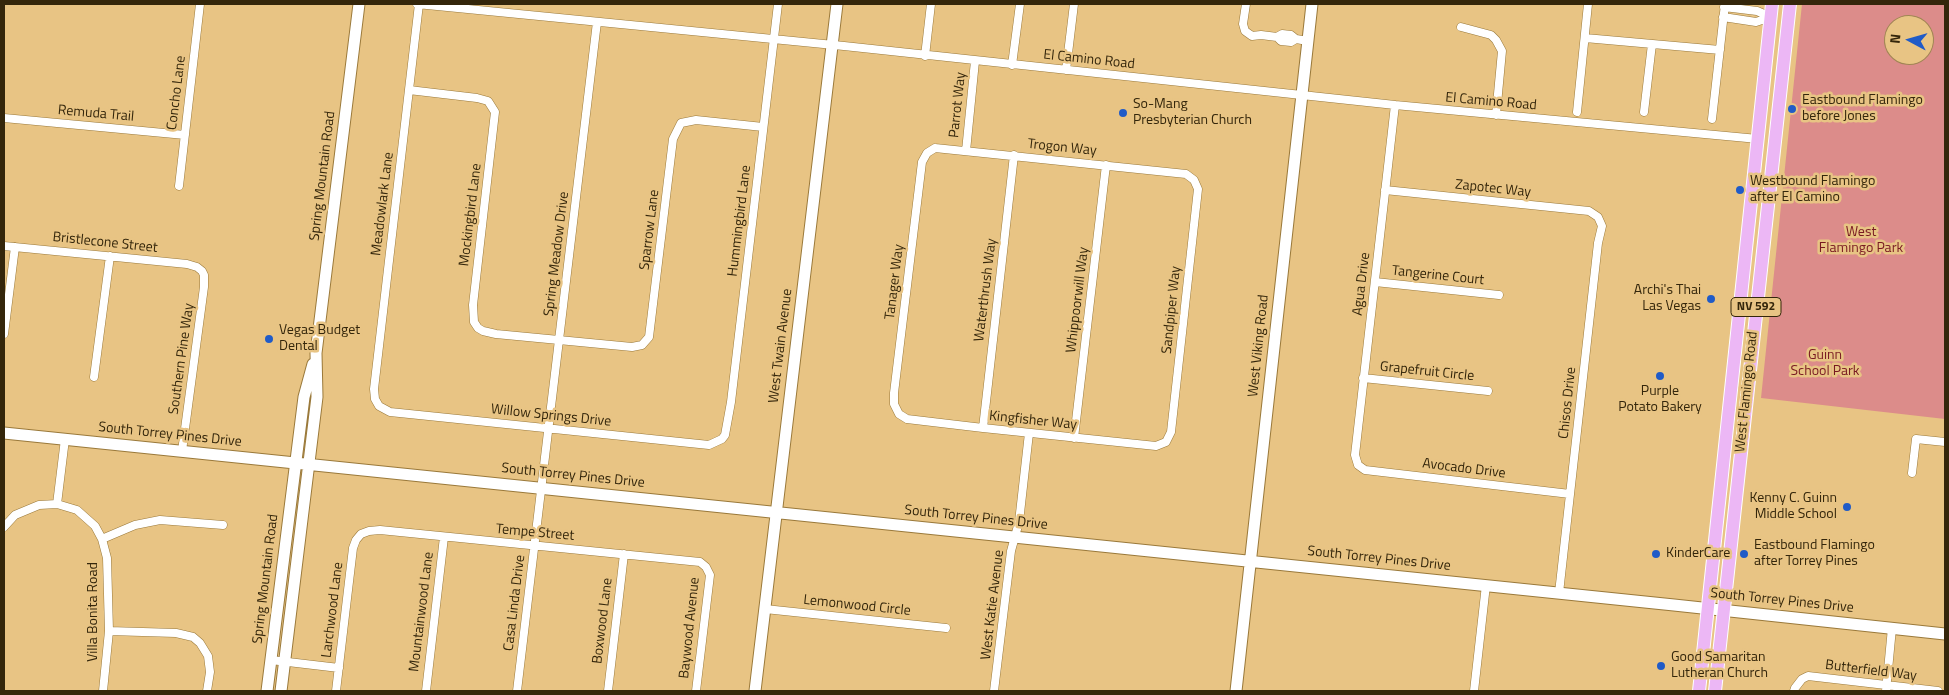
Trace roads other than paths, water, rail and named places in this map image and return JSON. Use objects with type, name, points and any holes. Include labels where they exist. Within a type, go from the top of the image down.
[{"type":"main road","name":"Spring Mountain Road","points":[[267,691],[304,397],[316,352],[360,4]]},
{"type":"main road","name":"West Twain Avenue","points":[[755,691],[837,4]]},
{"type":"main road","name":"West Viking Road","points":[[1236,691],[1312,4]]},
{"type":"main road","name":"West Flamingo Road","points":[[1699,691],[1772,4]]},
{"type":"main road","name":"West Flamingo Road","points":[[1715,691],[1790,4]]},
{"type":"main road","points":[[1763,93],[1771,104],[1770,118],[1776,127]]},
{"type":"main road","points":[[1758,139],[1764,144],[1764,165],[1771,175]]},
{"type":"main road","points":[[1737,336],[1744,354],[1743,370],[1749,373]]},
{"type":"main road","name":"Spring Mountain Road","points":[[281,691],[317,397],[316,352]]},
{"type":"main road","points":[[1733,375],[1737,376],[1740,384],[1737,421],[1741,449]]},
{"type":"main road","name":"South Torrey Pines Drive","points":[[4,433],[1945,634]]},
{"type":"street","name":"Concho Lane","points":[[179,186],[200,4]]},
{"type":"street","name":"El Camino Road","points":[[418,4],[1395,105],[1758,139]]},
{"type":"street","name":"Meadowlark Lane","points":[[379,406],[375,399],[374,389],[418,4]]},
{"type":"street","name":"Hummingbird Lane","points":[[722,439],[725,435],[731,402],[778,4]]},
{"type":"street","points":[[925,56],[931,4]]},
{"type":"street","points":[[1012,65],[1020,4]]},
{"type":"street","points":[[1066,70],[1074,4]]},
{"type":"street","points":[[1246,4],[1243,24],[1245,32],[1252,36],[1277,37],[1282,34],[1291,35],[1296,39],[1308,41]]},
{"type":"street","points":[[1576,112],[1588,4]]},
{"type":"street","points":[[1712,119],[1724,6],[1757,11],[1771,17]]},
{"type":"street","points":[[1723,17],[1756,22],[1771,17]]},
{"type":"street","name":"Spring Meadow Drive","points":[[542,488],[597,22]]},
{"type":"street","points":[[1461,27],[1491,36],[1496,40],[1502,51],[1496,115]]},
{"type":"street","points":[[1585,38],[1720,50]]},
{"type":"street","points":[[1644,112],[1652,44]]},
{"type":"street","name":"Parrot Way","points":[[966,151],[976,61]]},
{"type":"street","name":"Mockingbird Lane","points":[[409,90],[477,98],[488,101],[495,112],[473,305],[474,322],[478,328],[496,334],[560,340]]},
{"type":"street","name":"Agua Drive","points":[[1358,465],[1354,455],[1395,105]]},
{"type":"street","name":"Remuda Trail","points":[[4,118],[185,135]]},
{"type":"street","name":"Sparrow Lane","points":[[560,340],[632,347],[642,345],[647,341],[673,139],[681,123],[696,120],[764,127]]},
{"type":"street","name":"Trogon Way","points":[[927,153],[935,148],[1106,165],[1186,174],[1194,180]]},
{"type":"street","name":"Tanager Way","points":[[899,414],[894,404],[894,394],[922,162],[927,153]]},
{"type":"street","name":"Waterthrush Way","points":[[983,428],[1014,156]]},
{"type":"street","name":"Whippoorwill Way","points":[[1074,438],[1106,165]]},
{"type":"street","name":"Sandpiper Way","points":[[1166,442],[1171,432],[1196,208],[1198,189],[1194,180]]},
{"type":"street","name":"Zapotec Way","points":[[1385,190],[1588,211],[1598,217]]},
{"type":"street","name":"Chisos Drive","points":[[1559,593],[1598,243],[1602,226],[1598,217]]},
{"type":"street","name":"Bristlecone Street","points":[[4,246],[187,264],[197,267],[202,271]]},
{"type":"street","points":[[4,334],[15,247]]},
{"type":"street","points":[[94,377],[110,256]]},
{"type":"street","name":"Southern Pine Way","points":[[182,451],[204,287],[202,271]]},
{"type":"street","name":"Tangerine Court","points":[[1374,282],[1499,295]]},
{"type":"street","name":"Grapefruit Circle","points":[[1363,378],[1488,391]]},
{"type":"street","name":"Willow Springs Drive","points":[[379,406],[390,412],[709,445],[722,439]]},
{"type":"street","name":"Kingfisher Way","points":[[899,414],[907,419],[1074,438],[1156,446],[1166,442]]},
{"type":"street","name":"West Katie Avenue","points":[[994,691],[1011,551],[1019,522],[1029,433]]},
{"type":"street","points":[[4,526],[16,515],[39,505],[57,504],[65,439]]},
{"type":"street","points":[[1912,473],[1916,439],[1945,442]]},
{"type":"street","name":"Avocado Drive","points":[[1358,465],[1365,470],[1570,494]]},
{"type":"street","name":"Casa Linda Drive","points":[[517,691],[542,488]]},
{"type":"street","name":"Villa Bonita Road","points":[[57,504],[76,510],[95,526],[102,539],[107,558],[109,631],[104,691]]},
{"type":"street","points":[[102,539],[135,525],[160,520],[223,524]]},
{"type":"street","name":"Tempe Street","points":[[361,534],[380,530],[700,562],[706,567]]},
{"type":"street","name":"Larchwood Lane","points":[[336,691],[353,548],[361,534]]},
{"type":"street","name":"Mountainwood Lane","points":[[426,691],[444,537]]},
{"type":"street","name":"Boxwood Lane","points":[[608,691],[624,554]]},
{"type":"street","name":"Baywood Avenue","points":[[696,691],[710,574],[706,567]]},
{"type":"street","points":[[1474,691],[1486,585]]},
{"type":"street","name":"Lemonwood Circle","points":[[765,609],[946,628]]},
{"type":"street","points":[[1886,688],[1892,628]]},
{"type":"street","points":[[109,631],[176,633],[193,637],[200,643],[208,656],[210,672],[207,691]]},
{"type":"street","points":[[271,660],[339,668]]},
{"type":"street","name":"Butterfield Way","points":[[1794,691],[1802,679],[1808,676],[1886,688],[1938,691]]},
{"type":"place","name":"Eastbound Flamingo before Jones","points":[[1792,109]]},
{"type":"place","name":"So-Mang Presbyterian Church","points":[[1123,113]]},
{"type":"place","name":"Westbound Flamingo after El Camino","points":[[1740,190]]},
{"type":"place","name":"Archi's Thai Las Vegas","points":[[1711,299]]},
{"type":"place","name":"Vegas Budget Dental","points":[[269,339]]},
{"type":"place","name":"Purple Potato Bakery","points":[[1660,376]]},
{"type":"place","name":"Kenny C. Guinn Middle School","points":[[1847,507]]},
{"type":"place","name":"KinderCare","points":[[1656,554]]},
{"type":"place","name":"Eastbound Flamingo after Torrey Pines","points":[[1744,554]]},
{"type":"place","name":"Good Samaritan Lutheran Church","points":[[1661,666]]},
{"type":"park label","name":"West Flamingo Park","points":[[1861,242]]},
{"type":"park label","name":"Guinn School Park","points":[[1825,364]]}]
